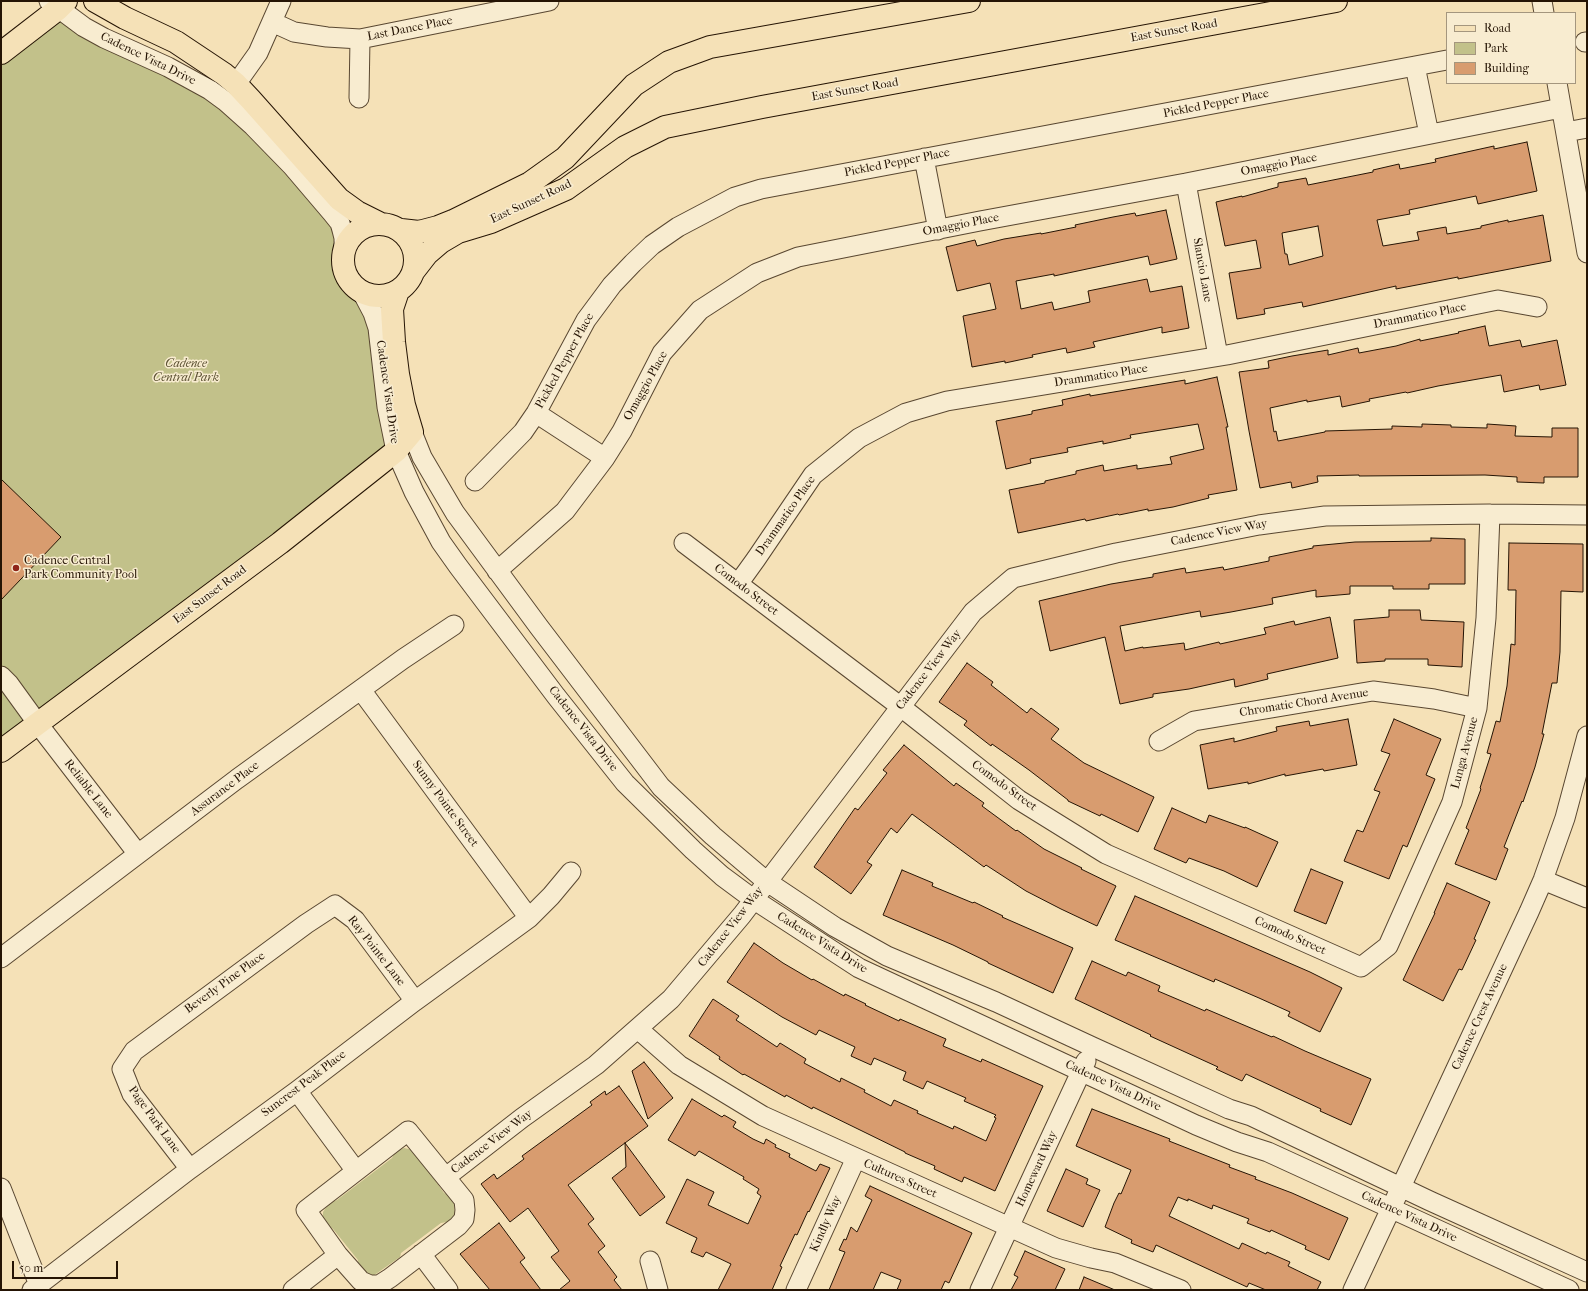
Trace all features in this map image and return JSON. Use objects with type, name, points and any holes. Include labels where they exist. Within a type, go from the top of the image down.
[{"type":"main road","name":"Cadence Vista Drive","points":[[95,1],[125,18],[176,42],[224,74],[236,84],[339,199],[357,212],[379,223]]},
{"type":"main road","name":"East Sunset Road","points":[[401,230],[419,232],[433,229],[453,221],[530,183],[565,158],[634,85],[669,62],[710,47],[968,1]]},
{"type":"main road","name":"East Sunset Road","points":[[413,272],[426,254],[440,242],[458,232],[491,222],[566,189],[625,147],[665,127],[762,107],[1336,1]]},
{"type":"main road","points":[[1,53],[58,4]]},
{"type":"main road","points":[[379,223],[390,225],[401,230],[409,238],[414,249],[416,260],[413,272],[407,283],[398,291],[386,295],[374,296],[362,292],[353,284],[346,274],[343,262],[344,250],[349,239],[357,231],[367,225],[379,223]]},
{"type":"main road","name":"Cadence Vista Drive","points":[[398,291],[392,309],[394,342],[404,405],[412,432]]},
{"type":"main road","name":"East Sunset Road","points":[[1,751],[280,543],[396,451],[412,432]]},
{"type":"street","points":[[236,84],[258,53],[281,1]]},
{"type":"street","name":"Last Dance Place","points":[[272,22],[294,32],[327,37],[360,38],[549,1]]},
{"type":"street","points":[[1542,1],[1544,12]]},
{"type":"street","name":"Cadence Vista Drive","points":[[58,4],[104,38],[168,67],[210,90],[225,101],[253,126],[287,161],[332,212],[340,223],[344,238],[344,250]]},
{"type":"street","points":[[359,98],[360,38]]},
{"type":"street","name":"Pickled Pepper Place","points":[[475,481],[523,432],[536,413],[590,314],[612,285],[652,245],[678,227],[735,197],[761,189],[1446,60]]},
{"type":"street","points":[[1415,66],[1429,134]]},
{"type":"street","points":[[1557,84],[1587,253]]},
{"type":"street","name":"Omaggio Place","points":[[497,571],[564,511],[605,458],[622,431],[662,353],[700,310],[757,273],[798,257],[1186,183],[1561,108]]},
{"type":"street","points":[[1566,132],[1587,128]]},
{"type":"street","points":[[924,158],[938,230]]},
{"type":"street","name":"Slancio Lane","points":[[1186,183],[1218,356]]},
{"type":"street","name":"Cadence Vista Drive","points":[[362,292],[374,313],[378,328],[387,407],[396,451],[427,518],[454,560],[556,696],[625,783],[693,850],[722,876],[753,899],[859,968],[1196,1125],[1237,1142],[1268,1152],[1563,1287]]},
{"type":"street","name":"Drammatico Place","points":[[738,584],[814,475],[859,438],[906,413],[947,401],[1218,356],[1498,300],[1538,307]]},
{"type":"street","points":[[536,413],[605,458]]},
{"type":"street","name":"Cadence Vista Drive","points":[[412,432],[422,457],[455,513],[497,571],[661,787],[712,836],[766,881],[834,928],[887,956],[996,1002],[1229,1109],[1251,1116],[1582,1269]]},
{"type":"street","name":"Cadence View Way","points":[[446,1178],[522,1118],[596,1065],[671,999],[716,948],[973,612],[1013,578],[1124,551],[1259,525],[1325,516],[1490,514],[1587,515]]},
{"type":"street","name":"Lunga Avenue","points":[[1362,967],[1388,946],[1452,802],[1477,708],[1486,618],[1490,514]]},
{"type":"street","name":"Comodo Street","points":[[684,543],[901,707],[1019,800],[1106,854],[1362,967]]},
{"type":"street","name":"Assurance Place","points":[[1,958],[237,780],[454,625]]},
{"type":"street","name":"Reliable Lane","points":[[1,676],[9,684],[138,854]]},
{"type":"street","name":"Sunny Pointe Street","points":[[361,690],[529,918]]},
{"type":"street","name":"Chromatic Chord Avenue","points":[[1159,740],[1194,721],[1373,691],[1434,699],[1477,708]]},
{"type":"street","name":"Cadence Crest Avenue","points":[[1353,1290],[1543,880],[1565,818],[1587,736]]},
{"type":"street","name":"Suncrest Peak Place","points":[[35,1288],[190,1169],[529,918],[551,896],[571,872]]},
{"type":"street","points":[[1543,880],[1587,898]]},
{"type":"street","name":"Ray Pointe Lane","points":[[335,904],[355,920],[415,1001]]},
{"type":"street","name":"Beverly Pine Place","points":[[122,1069],[134,1051],[335,904]]},
{"type":"street","name":"Cultures Street","points":[[638,1029],[679,1065],[763,1116],[1056,1248],[1115,1263],[1181,1290]]},
{"type":"street","name":"Homeward Way","points":[[980,1290],[1082,1072],[1092,1047]]},
{"type":"street","name":"Page Park Lane","points":[[122,1069],[132,1094],[190,1169]]},
{"type":"street","points":[[297,1091],[356,1171]]},
{"type":"street","name":"Cadence View Way","points":[[408,1131],[446,1178],[464,1200],[466,1210],[464,1219],[458,1226],[390,1278],[379,1284],[370,1285],[361,1281],[338,1256],[306,1210],[408,1131]]},
{"type":"street","name":"Kindly Way","points":[[796,1290],[856,1158]]},
{"type":"street","points":[[1,1188],[35,1288]]},
{"type":"street","points":[[421,1254],[448,1290]]},
{"type":"street","points":[[293,1290],[338,1256]]},
{"type":"street","points":[[650,1261],[658,1290]]},
{"type":"street","points":[[1563,1287],[1582,1269]]},
{"type":"green space","name":"Cadence Central Park","points":[[59,17],[185,84],[216,104],[242,127],[335,227],[340,240],[340,261],[343,276],[361,298],[370,320],[391,446],[1,740],[1,61]]},
{"type":"green space","points":[[404,1148],[414,1150],[444,1193],[449,1195],[454,1203],[455,1214],[451,1219],[447,1222],[441,1223],[401,1253],[400,1257],[373,1276],[363,1272],[357,1265],[358,1260],[333,1229],[327,1225],[323,1218],[323,1212],[329,1203],[337,1200],[392,1158],[395,1152]]},
{"type":"building","points":[[1527,142],[1537,191],[1478,204],[1476,196],[1409,210],[1410,214],[1377,220],[1383,246],[1419,240],[1417,232],[1446,227],[1447,234],[1481,228],[1481,226],[1508,220],[1508,222],[1543,215],[1551,261],[1396,289],[1396,286],[1303,307],[1302,302],[1264,309],[1265,314],[1237,319],[1229,273],[1261,268],[1256,240],[1225,246],[1216,202],[1242,197],[1278,187],[1278,183],[1306,178],[1308,185],[1373,172],[1373,170],[1399,164],[1400,169],[1436,162],[1435,159],[1494,146],[1494,149]],"holes":[[[1318,226],[1323,256],[1289,265],[1287,254],[1285,254],[1282,233]]]},
{"type":"building","points":[[1166,210],[1177,259],[1150,265],[1148,256],[1054,276],[1054,274],[1016,281],[1021,309],[1052,302],[1054,310],[1090,302],[1088,291],[1147,279],[1150,292],[1182,286],[1189,328],[1162,333],[1162,327],[1093,342],[1095,347],[1067,353],[1066,348],[1032,355],[1033,357],[1005,363],[1005,361],[972,367],[963,316],[996,309],[990,283],[957,291],[946,247],[975,240],[977,246],[1004,239],[1076,227],[1075,225],[1113,217],[1135,213],[1136,216]]},
{"type":"building","points":[[1485,326],[1489,346],[1520,340],[1522,347],[1557,340],[1566,385],[1540,390],[1539,385],[1504,392],[1501,375],[1369,399],[1370,401],[1342,407],[1340,396],[1307,402],[1307,400],[1270,408],[1274,432],[1276,431],[1278,441],[1325,431],[1392,429],[1392,426],[1422,427],[1422,424],[1451,425],[1451,427],[1487,428],[1487,424],[1516,426],[1515,436],[1552,437],[1552,428],[1578,428],[1578,477],[1544,477],[1544,483],[1517,482],[1517,477],[1485,475],[1317,476],[1318,482],[1292,488],[1291,482],[1260,488],[1239,372],[1269,368],[1268,361],[1292,356],[1328,350],[1328,355],[1358,348],[1359,353],[1396,346],[1420,339],[1420,341],[1459,333],[1458,332]]},
{"type":"building","points":[[1217,377],[1228,427],[1226,427],[1237,490],[1208,495],[1209,498],[1173,507],[1148,511],[1148,509],[1086,521],[1085,519],[1018,533],[1009,490],[1045,483],[1045,481],[1076,474],[1076,471],[1103,465],[1104,471],[1137,465],[1137,469],[1172,464],[1170,457],[1204,449],[1198,424],[1130,435],[1131,438],[1103,444],[1103,441],[1067,448],[1068,452],[1030,459],[1031,463],[1006,469],[996,421],[1032,414],[1032,411],[1063,405],[1062,400],[1090,394],[1090,396],[1185,380],[1185,384]]},
{"type":"building","name":"Cadence Central Park Community Pool","points":[[1,479],[61,537],[1,600]]},
{"type":"building","points":[[1431,538],[1465,539],[1465,584],[1429,584],[1429,589],[1393,589],[1393,586],[1350,586],[1350,594],[1316,597],[1316,590],[1272,598],[1273,604],[1231,612],[1201,617],[1200,611],[1120,626],[1125,651],[1143,647],[1184,643],[1185,650],[1219,642],[1220,644],[1266,634],[1264,628],[1294,621],[1295,625],[1330,617],[1338,658],[1267,674],[1268,679],[1235,687],[1234,679],[1189,689],[1153,694],[1153,697],[1120,704],[1105,637],[1050,651],[1039,601],[1111,584],[1153,577],[1153,574],[1185,568],[1186,573],[1223,567],[1224,570],[1269,561],[1269,557],[1313,548],[1313,546],[1355,542],[1431,541]]},
{"type":"building","points":[[1509,543],[1583,544],[1583,592],[1561,591],[1560,652],[1557,683],[1552,683],[1542,734],[1544,734],[1535,767],[1523,802],[1522,801],[1504,847],[1508,849],[1496,880],[1455,864],[1469,830],[1466,828],[1481,789],[1480,788],[1491,754],[1487,753],[1496,721],[1500,722],[1507,686],[1511,644],[1515,645],[1516,590],[1508,590]]},
{"type":"building","points":[[1389,610],[1420,610],[1421,620],[1464,622],[1462,667],[1428,665],[1428,659],[1385,659],[1385,661],[1357,663],[1354,620],[1389,617]]},
{"type":"building","points":[[967,663],[993,682],[991,685],[1027,713],[1031,708],[1059,729],[1051,739],[1084,763],[1154,797],[1138,832],[1101,814],[1100,816],[1068,801],[1029,770],[992,744],[991,746],[964,725],[967,721],[939,702]]},
{"type":"building","points":[[1348,719],[1357,765],[1285,776],[1285,774],[1248,784],[1248,782],[1208,789],[1200,745],[1234,738],[1234,742],[1277,731],[1276,727],[1309,721],[1310,726]]},
{"type":"building","points":[[1394,719],[1441,739],[1426,775],[1435,779],[1407,847],[1403,845],[1389,879],[1344,861],[1357,830],[1363,832],[1380,792],[1374,790],[1390,754],[1381,751]]},
{"type":"building","points":[[904,745],[954,786],[956,783],[984,803],[982,806],[1016,831],[1017,830],[1044,849],[1116,886],[1097,926],[1026,891],[986,865],[984,867],[912,814],[897,833],[891,828],[867,862],[872,865],[851,894],[814,867],[855,808],[858,810],[887,773],[883,770]]},
{"type":"building","points":[[1172,808],[1206,823],[1209,815],[1245,827],[1278,842],[1257,887],[1224,871],[1189,858],[1186,863],[1154,849]]},
{"type":"building","points":[[1311,869],[1343,882],[1326,924],[1294,911]]},
{"type":"building","points":[[902,870],[933,883],[932,886],[973,903],[974,902],[1003,916],[1002,917],[1073,948],[1053,993],[953,945],[883,915]]},
{"type":"building","points":[[1447,883],[1490,902],[1474,939],[1476,940],[1462,970],[1459,969],[1443,1001],[1403,980],[1435,913]]},
{"type":"building","points":[[1135,896],[1310,972],[1342,988],[1320,1032],[1288,1016],[1290,1012],[1259,998],[1215,979],[1214,982],[1115,940]]},
{"type":"building","points":[[754,943],[783,963],[844,996],[845,994],[899,1021],[900,1019],[946,1039],[943,1046],[981,1062],[982,1059],[1043,1086],[995,1191],[964,1177],[962,1182],[934,1169],[935,1166],[905,1153],[813,1107],[812,1109],[786,1095],[785,1097],[744,1074],[743,1075],[689,1036],[713,999],[739,1016],[736,1020],[777,1047],[780,1043],[806,1059],[804,1063],[840,1082],[841,1078],[865,1090],[864,1092],[891,1106],[894,1100],[918,1111],[917,1113],[953,1129],[954,1126],[986,1141],[996,1115],[964,1101],[966,1098],[927,1081],[923,1089],[903,1080],[906,1072],[874,1058],[871,1065],[851,1056],[855,1047],[819,1030],[816,1035],[782,1017],[727,982]]},
{"type":"building","points":[[1092,961],[1126,976],[1128,972],[1160,986],[1158,991],[1205,1011],[1206,1009],[1272,1037],[1273,1036],[1371,1079],[1351,1125],[1320,1111],[1321,1109],[1246,1074],[1242,1081],[1216,1069],[1218,1067],[1150,1036],[1151,1035],[1075,999]]},
{"type":"building","points":[[644,1062],[673,1098],[648,1119],[632,1071]]},
{"type":"building","points":[[619,1086],[648,1126],[568,1185],[594,1219],[588,1224],[605,1246],[598,1252],[617,1277],[614,1280],[622,1290],[559,1290],[570,1281],[551,1257],[559,1251],[528,1208],[510,1222],[481,1184],[494,1174],[497,1179],[524,1159],[522,1156],[592,1105],[590,1102],[605,1091],[606,1095]]},
{"type":"building","points":[[692,1099],[722,1117],[724,1115],[736,1122],[733,1127],[753,1139],[764,1144],[766,1139],[776,1145],[775,1147],[790,1154],[789,1157],[816,1171],[820,1164],[830,1168],[797,1235],[795,1234],[780,1266],[782,1267],[772,1290],[718,1290],[731,1264],[706,1252],[703,1257],[691,1252],[697,1238],[666,1223],[687,1179],[714,1192],[708,1205],[748,1224],[761,1196],[757,1193],[759,1189],[743,1179],[744,1177],[699,1151],[695,1156],[668,1140]]},
{"type":"building","points":[[1092,1109],[1170,1139],[1169,1141],[1230,1165],[1229,1167],[1256,1177],[1255,1179],[1292,1193],[1348,1218],[1329,1260],[1305,1249],[1306,1246],[1271,1230],[1270,1232],[1247,1223],[1249,1219],[1213,1205],[1212,1209],[1188,1199],[1188,1201],[1178,1197],[1169,1216],[1239,1249],[1242,1243],[1266,1254],[1267,1252],[1290,1262],[1288,1266],[1321,1282],[1317,1290],[1266,1290],[1249,1283],[1247,1287],[1156,1245],[1153,1252],[1131,1243],[1132,1240],[1105,1227],[1114,1203],[1119,1193],[1121,1194],[1131,1170],[1076,1146]]},
{"type":"building","points":[[625,1143],[665,1197],[640,1216],[612,1178],[626,1167]]},
{"type":"building","points":[[1066,1169],[1088,1179],[1086,1184],[1100,1190],[1083,1227],[1047,1211]]},
{"type":"building","points":[[870,1186],[972,1233],[949,1283],[945,1281],[941,1290],[897,1290],[901,1280],[881,1272],[873,1290],[829,1290],[845,1252],[839,1250],[844,1239],[846,1240],[851,1227],[857,1232],[872,1200],[865,1196]]},
{"type":"building","points":[[499,1223],[525,1258],[520,1262],[541,1290],[490,1290],[460,1254]]},
{"type":"building","points":[[1025,1251],[1065,1269],[1055,1290],[1011,1290],[1018,1277],[1014,1275]]},
{"type":"building","points":[[1084,1277],[1115,1290],[1079,1290]]},
{"type":"place","name":"Cadence Central Park Community Pool","points":[[16,568]]}]
